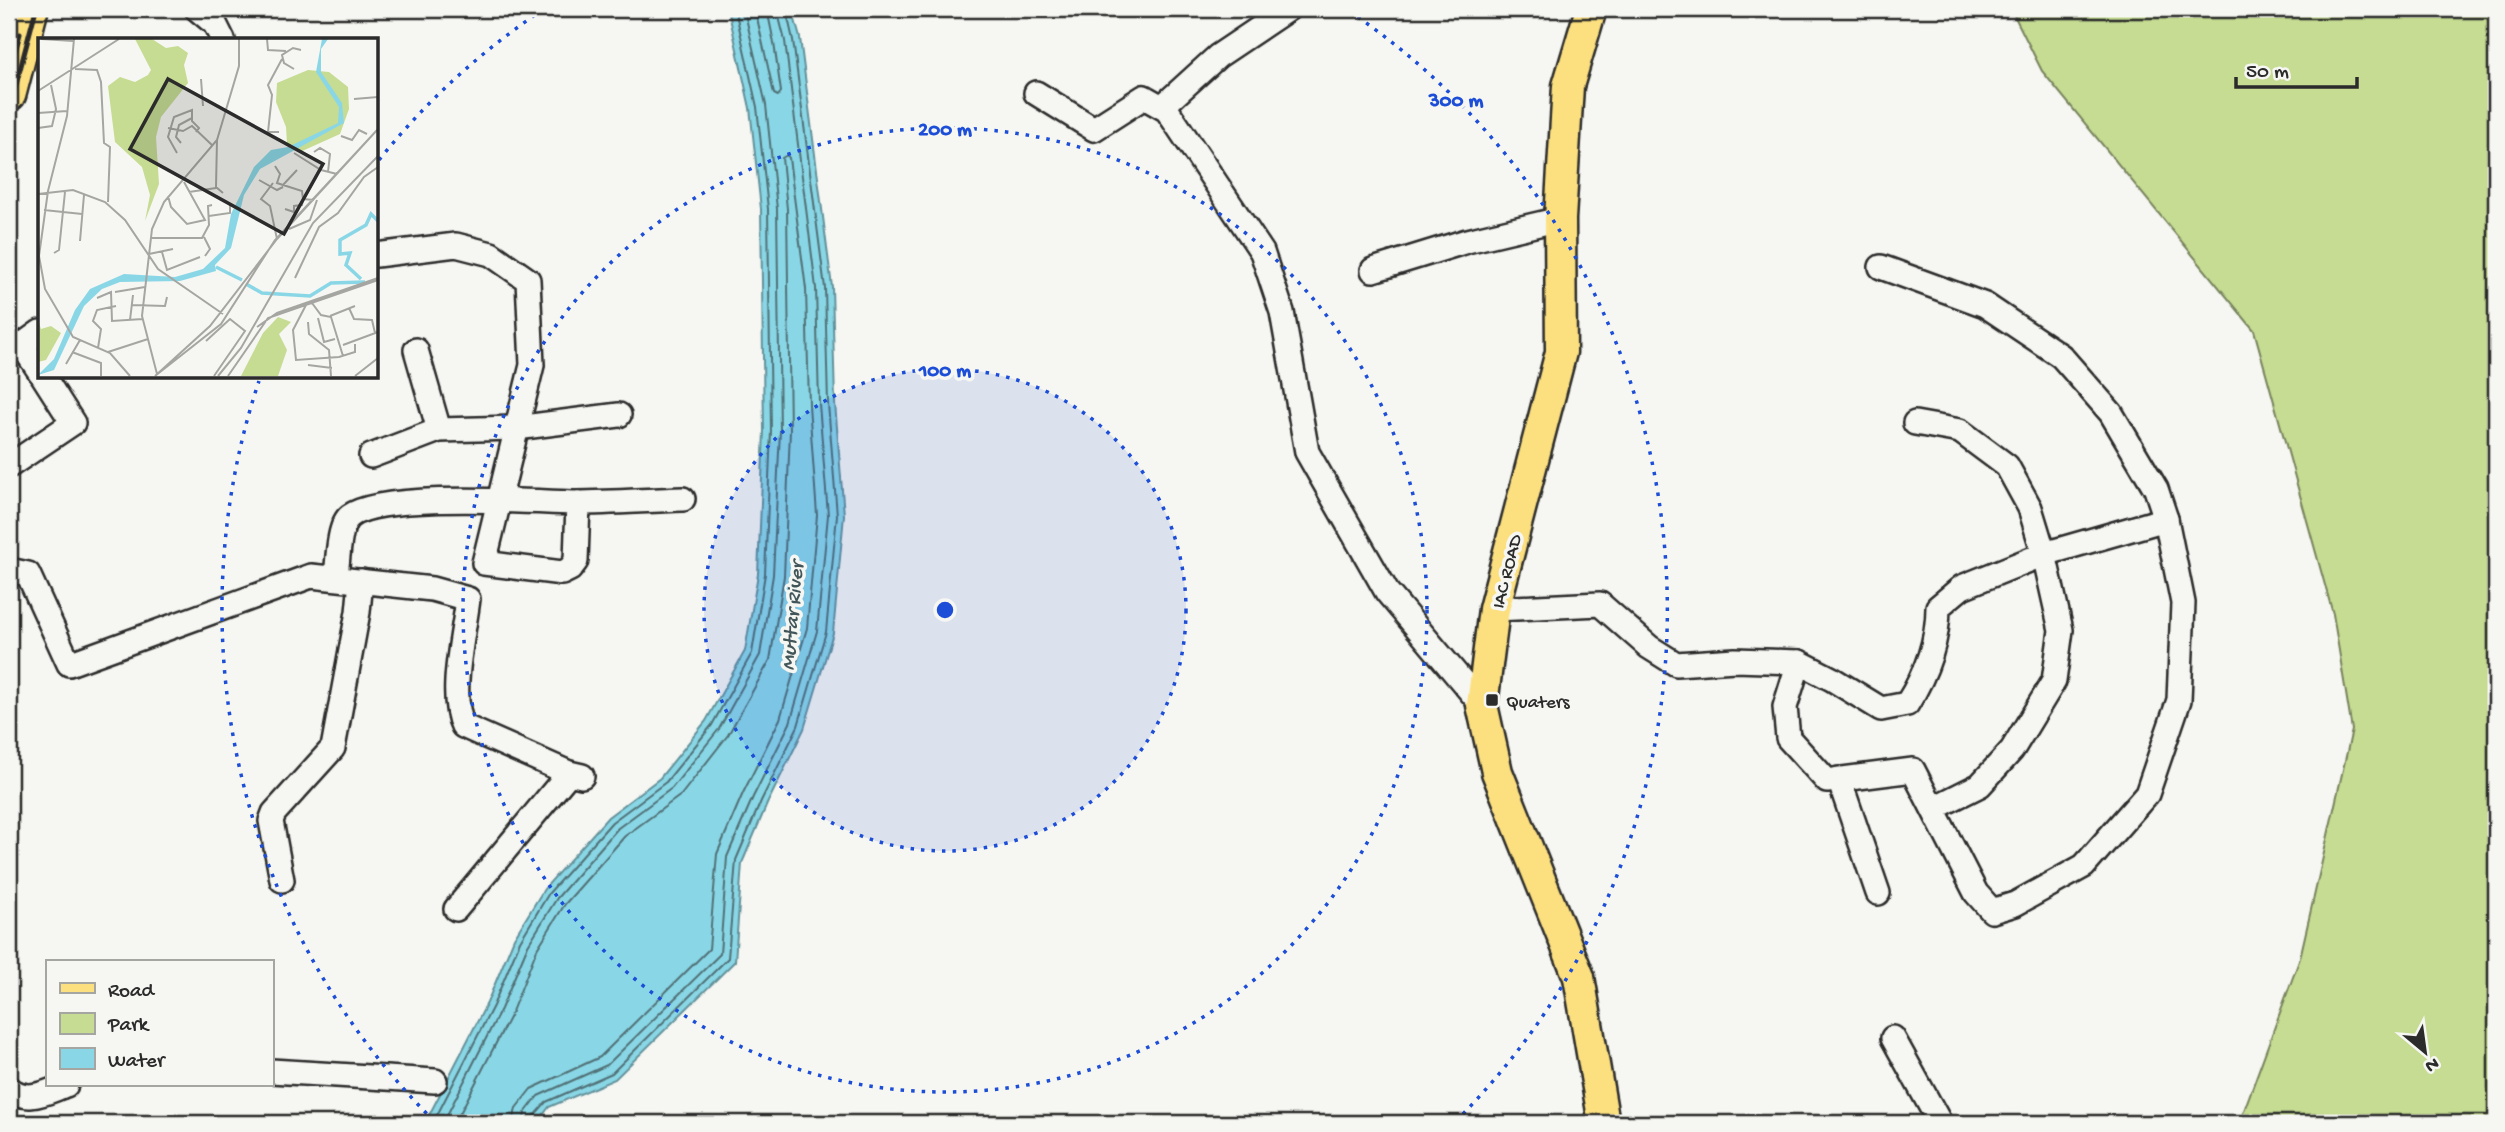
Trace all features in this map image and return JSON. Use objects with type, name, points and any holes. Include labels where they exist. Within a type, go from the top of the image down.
[{"type":"highway","points":[[9,94],[31,9]]},
{"type":"main road","name":"IAC ROAD","points":[[1591,9],[1568,86],[1560,219],[1561,352],[1494,609],[1482,705],[1497,772],[1579,977],[1604,1123]]},
{"type":"street","points":[[197,9],[215,24],[222,38]]},
{"type":"street","points":[[1163,106],[1218,56],[1288,9]]},
{"type":"street","points":[[1036,93],[1094,129],[1144,97],[1163,106],[1262,252],[1282,312],[1307,452],[1387,592],[1482,705]]},
{"type":"street","points":[[1373,270],[1467,241],[1560,219]]},
{"type":"street","points":[[378,255],[456,245],[491,254],[528,280],[532,366],[484,563],[562,573],[576,561],[578,503]]},
{"type":"street","points":[[1799,662],[1785,707],[1788,738],[1827,781],[1913,770],[1976,894],[1992,911],[2015,904],[2084,866],[2147,794],[2179,699],[2183,603],[2166,519],[2157,489],[2111,413],[2061,356],[1985,305],[1881,268]]},
{"type":"street","points":[[38,333],[22,345],[38,368]]},
{"type":"street","points":[[416,350],[439,430]]},
{"type":"street","points":[[9,466],[73,423],[45,378]]},
{"type":"street","points":[[371,456],[439,430],[516,428],[619,415]]},
{"type":"street","points":[[1915,423],[1960,431],[2007,466],[2031,508],[2061,630],[2054,681],[2012,750],[1980,785],[1934,808]]},
{"type":"street","points":[[336,577],[342,528],[348,518],[358,512],[389,505],[500,499],[578,503],[683,499]]},
{"type":"street","points":[[1494,609],[1600,604],[1649,647],[1676,664],[1735,660],[1799,662],[1881,709],[1908,704],[1921,683],[1938,632],[1938,607],[1962,587],[2044,554],[2166,519]]},
{"type":"street","points":[[9,570],[28,574],[69,664],[311,576],[432,589],[468,599],[457,689],[457,709],[463,726],[575,774],[456,908]]},
{"type":"street","points":[[282,880],[271,821],[274,813],[333,748],[358,612],[361,581]]},
{"type":"street","points":[[1839,779],[1878,892]]},
{"type":"street","points":[[1893,1038],[1940,1123]]},
{"type":"street","points":[[273,1071],[435,1081]]},
{"type":"street","points":[[9,1088],[16,1094],[27,1097],[63,1086]]},
{"type":"green space","points":[[2011,9],[2496,9],[2496,1123],[2242,1123],[2242,1116],[2300,958],[2352,730],[2333,614],[2254,330],[2042,71]]},
{"type":"water","name":"Muttar River","points":[[728,9],[792,9],[800,38],[832,287],[835,403],[844,515],[833,633],[804,729],[742,863],[735,961],[615,1079],[549,1107],[537,1123],[425,1123],[487,1003],[514,938],[544,889],[608,817],[660,778],[706,721],[745,651],[758,574],[764,431],[761,209],[750,108]]},
{"type":"railway","points":[[9,111],[36,9]]},
{"type":"railway","points":[[9,71],[20,34]]},
{"type":"place","name":"Quaters","points":[[1492,700]]}]
